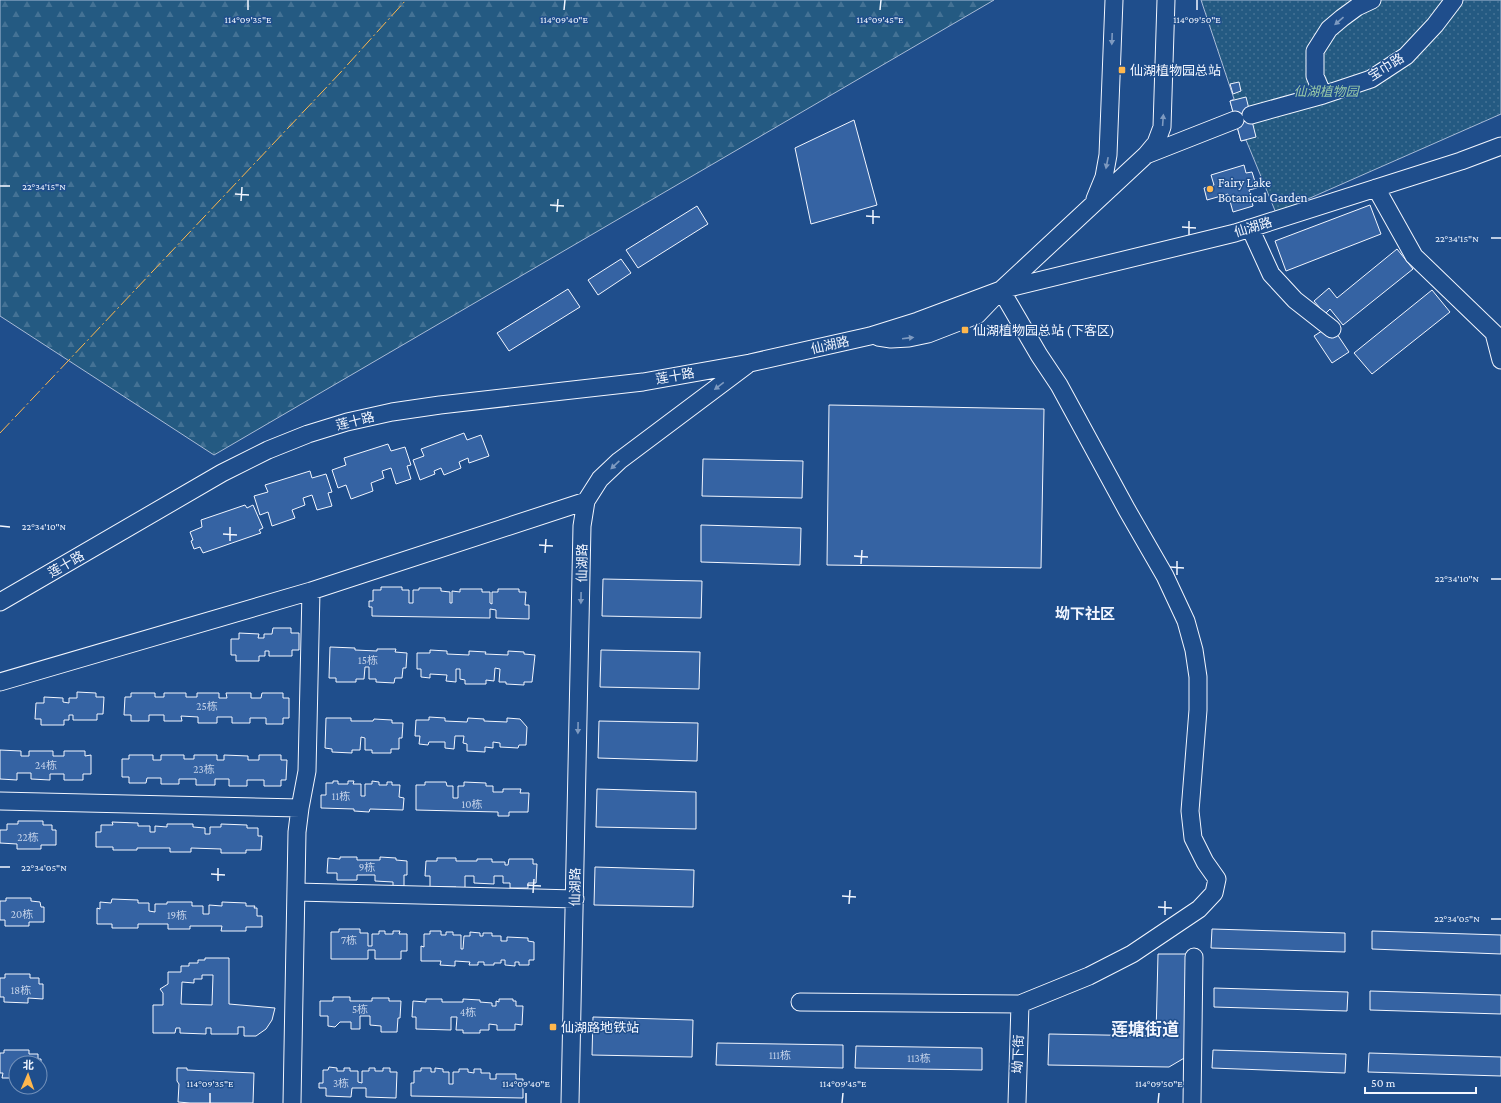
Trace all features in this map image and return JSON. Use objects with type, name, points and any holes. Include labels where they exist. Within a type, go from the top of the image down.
[{"type":"street","points":[[1093,205],[1104,177],[1108,155],[1114,0]]},
{"type":"street","points":[[1146,155],[1156,143],[1162,127],[1166,0]]},
{"type":"street","points":[[1323,95],[1315,76],[1315,51],[1329,29],[1357,7],[1372,0]]},
{"type":"street","name":"宝巾路","points":[[1243,117],[1323,95],[1371,79],[1406,56],[1435,25],[1454,0]]},
{"type":"street","name":"仙湖路","points":[[1001,290],[1146,155],[1243,117]]},
{"type":"street","name":"仙湖路","points":[[570,1103],[582,526],[586,501],[600,479],[619,461],[750,363],[870,336],[918,321],[1001,290],[1227,235],[1462,161],[1501,146]]},
{"type":"street","points":[[1376,188],[1414,256],[1494,333],[1501,360]]},
{"type":"street","points":[[1250,228],[1271,274],[1295,300],[1332,329]]},
{"type":"street","points":[[800,1002],[1020,1004],[1089,976],[1132,954],[1199,909],[1214,893],[1217,879],[1205,862],[1193,838],[1190,811],[1198,710],[1198,677],[1194,650],[1186,621],[1165,576],[1059,385],[1039,355],[1001,290]]},
{"type":"street","name":"莲十路","points":[[0,602],[222,473],[268,450],[308,434],[347,422],[392,412],[440,405],[643,382],[750,363]]},
{"type":"street","points":[[0,682],[311,591],[586,501]]},
{"type":"street","points":[[292,1103],[297,832],[307,771],[311,591]]},
{"type":"street","points":[[0,801],[300,808]]},
{"type":"street","points":[[296,892],[575,899]]},
{"type":"street","points":[[1192,1103],[1194,957]]},
{"type":"street","name":"坳下街","points":[[1017,1103],[1020,1004]]},
{"type":"green space","points":[[0,0],[994,0],[214,455],[0,316]]},
{"type":"green space","name":"仙湖植物园","points":[[1201,0],[1501,0],[1501,114],[1276,213],[1246,140],[1241,141],[1230,101],[1234,99]]},
{"type":"building","points":[[1239,82],[1241,91],[1233,94],[1230,84]]},
{"type":"building","points":[[1246,97],[1256,137],[1241,141],[1230,101]]},
{"type":"building","points":[[854,120],[877,205],[811,224],[795,148]]},
{"type":"building","points":[[1244,165],[1246,173],[1252,172],[1257,188],[1249,190],[1253,206],[1233,212],[1228,194],[1207,200],[1204,188],[1214,185],[1211,175]]},
{"type":"building","points":[[1370,205],[1381,234],[1286,271],[1275,241]]},
{"type":"building","points":[[697,206],[708,224],[638,268],[626,250]]},
{"type":"building","points":[[1397,249],[1413,269],[1343,325],[1330,309],[1325,314],[1314,301],[1329,288],[1337,298]]},
{"type":"building","points":[[621,259],[631,273],[598,295],[588,280]]},
{"type":"building","points":[[568,289],[580,307],[509,351],[497,333]]},
{"type":"building","points":[[1432,290],[1450,312],[1372,374],[1354,353]]},
{"type":"building","points":[[1325,329],[1331,338],[1337,334],[1349,352],[1332,363],[1314,336]]},
{"type":"building","points":[[829,405],[1044,409],[1041,568],[827,565]]},
{"type":"building","points":[[464,433],[467,440],[481,435],[489,456],[469,463],[468,458],[459,462],[461,468],[444,475],[441,468],[434,471],[435,474],[420,480],[413,460],[424,456],[421,449]]},
{"type":"building","points":[[388,444],[391,451],[405,447],[411,465],[407,466],[411,479],[396,484],[391,468],[382,471],[384,478],[371,483],[373,491],[351,499],[346,485],[338,488],[332,470],[346,465],[344,458]]},
{"type":"building","points":[[703,459],[803,461],[802,498],[702,496]]},
{"type":"building","points":[[310,471],[312,478],[326,474],[332,492],[328,493],[332,506],[317,510],[312,495],[303,498],[305,505],[292,510],[295,518],[272,526],[268,512],[260,515],[254,496],[268,492],[265,485]]},
{"type":"building","points":[[245,505],[247,508],[253,505],[263,528],[259,530],[261,533],[203,553],[200,547],[194,549],[190,532],[202,527],[201,520]]},
{"type":"building","points":[[701,525],[801,528],[800,565],[701,562]]},
{"type":"building","points":[[603,579],[702,581],[701,618],[602,616]]},
{"type":"building","points":[[381,587],[402,587],[402,590],[409,590],[409,603],[413,603],[413,590],[419,590],[419,588],[441,588],[441,591],[450,592],[450,603],[452,603],[452,591],[460,592],[460,589],[482,589],[482,592],[490,592],[490,603],[492,604],[492,592],[498,592],[498,589],[519,589],[519,592],[526,592],[525,605],[529,605],[529,619],[496,618],[496,610],[490,609],[490,618],[372,616],[372,607],[369,607],[369,601],[373,601],[373,590],[381,590]]},
{"type":"building","points":[[273,628],[291,628],[291,633],[299,633],[299,650],[292,650],[292,656],[269,656],[269,651],[265,651],[265,656],[259,656],[259,661],[236,661],[236,655],[231,655],[231,639],[239,639],[239,633],[259,634],[258,638],[264,638],[264,634],[272,634]]},
{"type":"building","points":[[330,647],[377,651],[377,649],[396,649],[395,652],[407,653],[406,668],[403,668],[402,678],[395,678],[394,683],[376,682],[376,679],[369,679],[369,667],[365,667],[364,679],[356,679],[356,682],[336,682],[336,678],[329,678]]},
{"type":"building","points":[[430,650],[447,651],[447,654],[469,655],[469,651],[486,652],[485,654],[508,655],[508,651],[524,652],[524,654],[535,655],[532,682],[524,682],[524,685],[499,682],[500,669],[495,668],[494,681],[486,680],[486,684],[465,684],[465,680],[460,679],[460,669],[456,669],[456,682],[446,681],[447,675],[430,674],[430,678],[421,677],[421,669],[417,669],[417,653],[430,653]]},
{"type":"building","points":[[601,650],[700,652],[699,689],[600,687]]},
{"type":"building","points":[[77,692],[96,693],[96,697],[104,697],[103,714],[97,714],[97,720],[73,720],[73,715],[69,715],[69,720],[64,720],[64,725],[41,725],[41,719],[35,719],[36,703],[44,703],[44,697],[63,698],[63,702],[69,703],[69,698],[77,698]]},
{"type":"building","points":[[131,693],[155,693],[155,697],[164,697],[164,693],[186,693],[186,697],[197,697],[197,693],[219,693],[219,698],[227,698],[226,693],[251,693],[251,698],[261,698],[262,693],[283,693],[283,698],[289,698],[289,718],[283,718],[283,724],[266,724],[266,718],[250,718],[250,723],[232,723],[232,717],[217,717],[217,723],[198,723],[198,717],[181,716],[182,721],[164,721],[164,715],[149,715],[149,721],[131,721],[131,715],[124,715],[125,697],[131,697]]},
{"type":"building","points":[[429,717],[445,718],[445,721],[467,722],[468,718],[484,719],[484,721],[507,722],[507,718],[520,719],[527,727],[526,745],[519,745],[518,748],[500,747],[500,743],[493,742],[493,748],[485,747],[485,752],[467,751],[467,744],[463,743],[464,736],[455,736],[454,749],[445,748],[445,742],[429,742],[428,745],[419,744],[420,736],[415,736],[416,720],[429,720]]},
{"type":"building","points":[[326,718],[351,718],[351,721],[373,721],[374,719],[392,720],[392,723],[403,723],[402,738],[399,738],[399,749],[391,749],[391,753],[372,753],[372,750],[365,750],[365,738],[361,737],[360,750],[352,750],[352,753],[332,752],[332,749],[325,748]]},
{"type":"building","points":[[599,721],[698,723],[697,761],[598,758]]},
{"type":"building","points":[[0,750],[21,751],[21,756],[29,756],[29,751],[53,751],[53,756],[64,756],[64,751],[85,751],[85,756],[91,755],[91,774],[83,774],[83,780],[64,780],[64,774],[50,774],[50,780],[31,779],[31,773],[17,773],[17,780],[0,779]]},
{"type":"building","points":[[129,755],[153,755],[153,760],[161,760],[161,755],[184,755],[184,759],[194,759],[194,755],[217,755],[217,760],[224,760],[224,755],[248,756],[248,760],[259,760],[259,755],[281,755],[281,760],[287,760],[286,780],[281,780],[281,786],[264,786],[264,780],[247,780],[247,786],[229,786],[229,779],[215,779],[215,785],[196,785],[196,779],[179,779],[179,784],[161,784],[161,778],[147,778],[146,783],[129,783],[129,777],[122,777],[122,759],[129,759]]},
{"type":"building","points":[[333,781],[338,781],[338,784],[348,784],[348,781],[354,781],[353,784],[361,784],[361,796],[365,796],[365,784],[372,784],[372,781],[379,782],[379,785],[387,785],[387,782],[392,782],[392,785],[400,785],[399,797],[404,798],[403,810],[370,809],[369,812],[354,811],[354,809],[321,808],[321,795],[326,795],[326,783],[333,783]]},
{"type":"building","points":[[425,782],[446,782],[447,786],[453,786],[453,798],[458,798],[458,786],[464,786],[464,782],[486,783],[486,786],[493,786],[493,792],[503,792],[503,789],[521,789],[520,793],[529,793],[528,812],[509,812],[509,816],[498,816],[498,812],[416,810],[416,785],[425,785]]},
{"type":"building","points":[[597,789],[696,792],[696,829],[596,827]]},
{"type":"building","points":[[18,821],[43,821],[43,825],[52,825],[52,830],[56,830],[56,845],[41,845],[41,849],[17,849],[17,844],[0,843],[0,830],[7,830],[7,824],[18,824]]},
{"type":"building","points":[[112,822],[138,823],[138,826],[150,826],[150,832],[155,832],[155,826],[167,827],[167,824],[193,824],[193,827],[205,828],[205,834],[210,834],[210,827],[221,827],[221,824],[247,825],[247,828],[258,828],[258,836],[262,836],[261,850],[246,850],[246,853],[221,853],[221,849],[191,848],[191,852],[170,852],[170,848],[113,850],[113,847],[96,847],[96,832],[101,832],[101,825],[113,825]]},
{"type":"building","points":[[340,857],[357,857],[357,860],[380,860],[380,857],[396,858],[396,860],[407,861],[407,875],[404,875],[404,886],[393,886],[393,882],[375,881],[375,875],[357,875],[357,880],[337,880],[337,873],[327,873],[328,858],[340,859]]},
{"type":"building","points":[[437,858],[456,858],[456,861],[492,859],[492,862],[505,862],[505,865],[508,865],[509,859],[533,859],[533,864],[537,864],[536,883],[528,883],[528,888],[510,888],[510,883],[503,883],[503,876],[494,876],[494,884],[474,883],[474,876],[465,876],[465,890],[455,890],[456,887],[430,887],[430,876],[425,876],[426,861],[437,861]]},
{"type":"building","points":[[595,867],[694,870],[693,907],[594,905]]},
{"type":"building","points":[[6,898],[31,898],[31,901],[40,902],[41,907],[44,907],[44,922],[29,922],[29,926],[5,926],[5,920],[0,920],[0,901],[6,901]]},
{"type":"building","points":[[112,899],[138,900],[138,903],[149,903],[149,911],[155,912],[155,904],[167,904],[167,902],[192,902],[192,906],[203,906],[203,914],[209,914],[209,905],[222,906],[222,902],[246,903],[246,906],[255,906],[254,908],[257,908],[257,916],[262,916],[262,927],[246,927],[246,931],[221,931],[222,926],[190,926],[190,929],[168,929],[168,924],[138,924],[138,928],[112,928],[112,924],[97,924],[97,908],[100,909],[100,902],[111,903]]},
{"type":"building","points":[[339,929],[360,929],[360,933],[368,933],[368,946],[372,946],[372,934],[379,934],[379,931],[385,931],[385,934],[393,934],[393,931],[400,931],[399,934],[407,934],[407,951],[401,951],[401,959],[375,959],[375,950],[368,950],[368,959],[331,959],[331,932],[339,932]]},
{"type":"building","points":[[1212,929],[1345,933],[1345,952],[1211,948]]},
{"type":"building","points":[[430,931],[441,931],[441,935],[446,935],[446,932],[453,932],[453,935],[461,935],[461,949],[463,949],[464,936],[470,936],[470,932],[480,933],[480,936],[483,936],[483,933],[492,933],[492,936],[501,936],[501,941],[507,941],[507,937],[528,938],[528,941],[534,942],[534,960],[529,960],[529,965],[519,965],[519,962],[515,962],[515,966],[505,965],[505,960],[501,960],[501,963],[494,963],[494,965],[484,965],[484,962],[478,962],[478,965],[469,965],[470,962],[455,961],[455,966],[440,965],[441,961],[421,961],[421,946],[424,947],[424,934],[430,934]]},
{"type":"building","points":[[1372,931],[1501,935],[1501,954],[1372,949]]},
{"type":"building","points":[[1158,954],[1188,954],[1186,1057],[1169,1067],[1048,1065],[1049,1034],[1156,1036]]},
{"type":"building","points":[[205,958],[229,958],[229,1004],[275,1008],[272,1020],[266,1029],[256,1036],[244,1036],[244,1027],[238,1027],[238,1034],[211,1034],[211,1028],[206,1028],[206,1034],[180,1033],[180,1028],[176,1028],[175,1033],[153,1033],[153,1005],[163,1005],[163,993],[160,989],[168,984],[168,972],[181,972],[181,966],[189,966],[189,963],[198,963],[198,960],[205,960]],"holes":[[[202,975],[213,975],[212,1005],[181,1004],[182,982],[194,983],[194,979],[202,979]]]},
{"type":"building","points":[[5,974],[30,974],[30,978],[39,978],[39,984],[43,984],[43,999],[28,998],[28,1003],[4,1002],[4,997],[0,997],[0,978],[5,978]]},
{"type":"building","points":[[1214,988],[1348,992],[1347,1011],[1214,1007]]},
{"type":"building","points":[[1370,991],[1501,995],[1501,1014],[1370,1010]]},
{"type":"building","points":[[333,997],[350,997],[350,1001],[372,1001],[372,998],[389,998],[389,1001],[401,1001],[397,1032],[381,1032],[381,1026],[370,1025],[370,1016],[360,1016],[360,1029],[351,1029],[351,1022],[340,1022],[335,1027],[328,1026],[328,1016],[320,1016],[320,1001],[333,1001]]},
{"type":"building","points":[[426,999],[442,999],[442,1002],[463,1002],[463,999],[480,1000],[480,1002],[492,1003],[492,1006],[496,1006],[496,1001],[499,1002],[499,999],[513,999],[513,1001],[516,1001],[516,1006],[523,1006],[522,1025],[515,1024],[515,1030],[497,1030],[497,1025],[489,1024],[489,1030],[480,1030],[480,1033],[463,1033],[463,1030],[456,1030],[457,1017],[451,1017],[451,1030],[416,1029],[416,1017],[412,1017],[413,1001],[426,1002]]},
{"type":"building","points":[[593,1017],[693,1020],[692,1057],[592,1055]]},
{"type":"building","points":[[717,1043],[843,1045],[843,1068],[716,1065]]},
{"type":"building","points":[[856,1046],[982,1048],[982,1070],[855,1068]]},
{"type":"building","points":[[4,1050],[29,1050],[29,1054],[38,1055],[8,1055],[8,1078],[2,1078],[3,1073],[0,1073],[0,1053],[4,1053]]},
{"type":"building","points":[[1213,1050],[1346,1054],[1345,1073],[1212,1068]]},
{"type":"building","points":[[1369,1053],[1501,1057],[1501,1076],[1368,1072]]},
{"type":"building","points":[[329,1067],[337,1068],[337,1071],[344,1071],[344,1068],[350,1068],[350,1071],[358,1071],[358,1082],[362,1083],[362,1071],[369,1071],[369,1068],[375,1068],[375,1071],[383,1071],[383,1068],[390,1068],[390,1072],[397,1072],[396,1098],[366,1097],[366,1088],[352,1088],[351,1097],[326,1096],[326,1088],[319,1088],[319,1083],[323,1083],[323,1070],[328,1070]]},
{"type":"building","points":[[177,1068],[187,1068],[187,1070],[254,1073],[253,1103],[178,1102],[179,1084],[177,1081]]},
{"type":"building","points":[[421,1068],[431,1068],[431,1072],[435,1072],[435,1068],[443,1069],[443,1072],[449,1072],[449,1084],[453,1084],[453,1072],[459,1072],[459,1069],[468,1069],[468,1072],[474,1073],[474,1069],[481,1069],[481,1073],[490,1073],[490,1079],[496,1079],[496,1074],[516,1074],[516,1079],[523,1079],[523,1098],[411,1096],[411,1083],[414,1083],[414,1071],[421,1071]]},
{"type":"power","points":[[0,433],[340,73],[406,0]]},
{"type":"place","name":"仙湖植物园总站","points":[[1122,70]]},
{"type":"place","name":"Fairy Lake Botanical Garden","points":[[1210,189]]},
{"type":"place","name":"仙湖植物园总站 (下客区)","points":[[965,330]]},
{"type":"place","name":"仙湖路地铁站","points":[[553,1027]]},
{"type":"district","name":"坳下社区","points":[[1085,614]]},
{"type":"district","name":"莲塘街道","points":[[1145,1029]]}]
